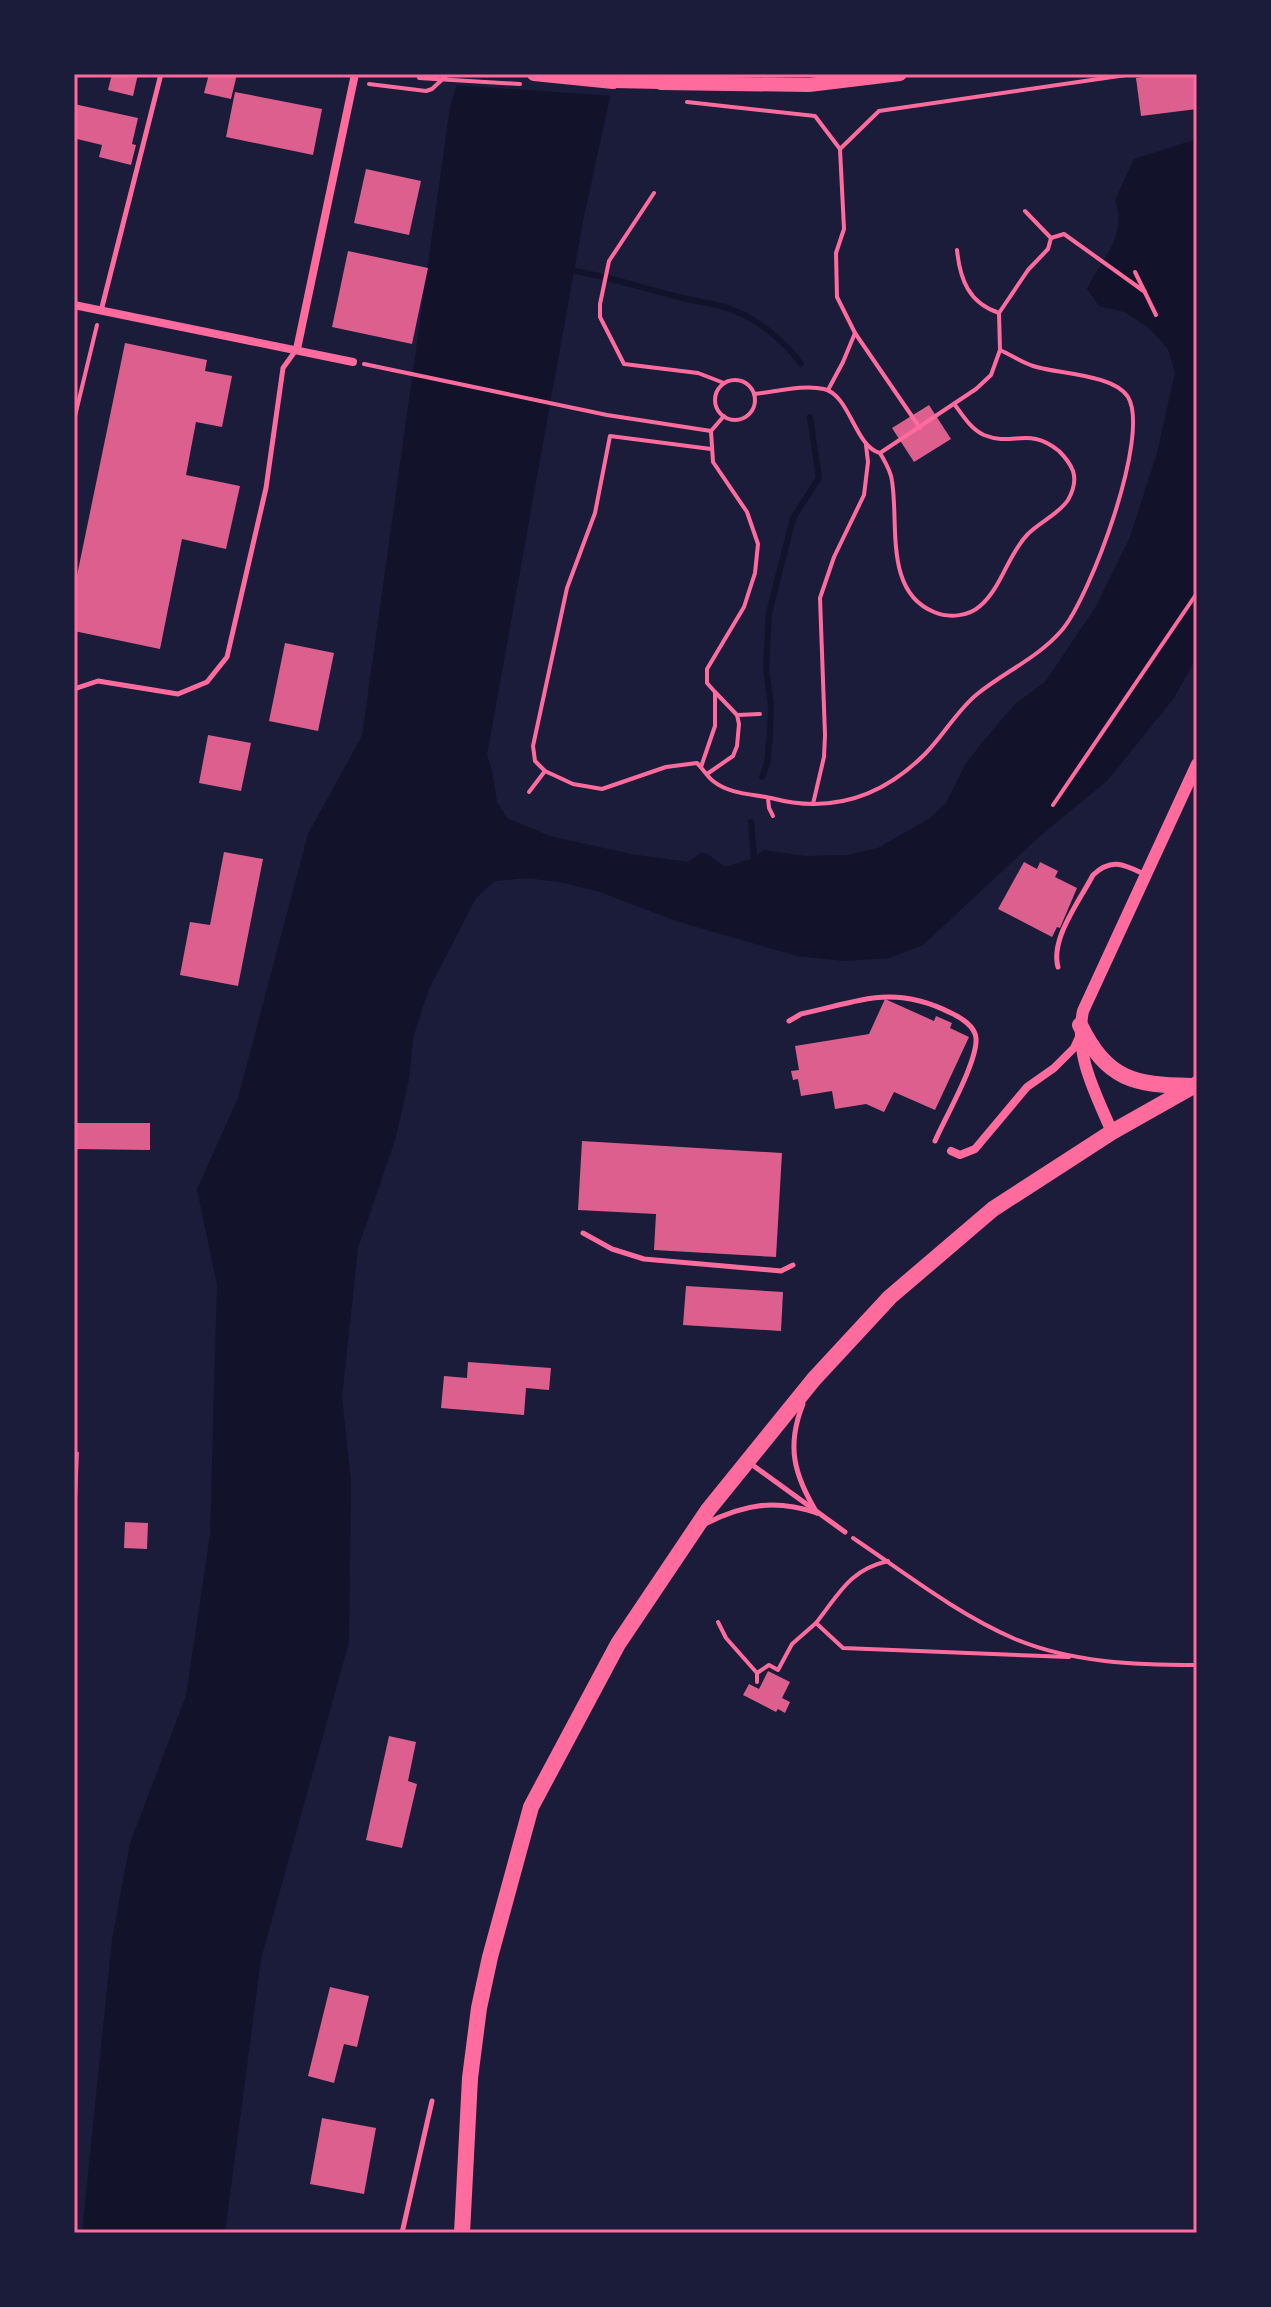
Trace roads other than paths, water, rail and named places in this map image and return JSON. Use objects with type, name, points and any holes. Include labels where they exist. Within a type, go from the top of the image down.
[{"type":"main road","points":[[534,74],[613,82]]},
{"type":"main road","points":[[661,83],[900,74]]},
{"type":"main road","points":[[1080,1030],[1110,1068],[1127,1077],[1149,1085],[1195,1085]]},
{"type":"main road","points":[[462,2233],[470,2078],[479,2008],[531,1807],[618,1644],[694,1531],[747,1461],[821,1371],[890,1297],[993,1209],[1112,1132],[1195,1085]]},
{"type":"street","points":[[297,349],[355,74]]},
{"type":"street","points":[[613,82],[661,83]]},
{"type":"street","points":[[74,305],[353,362]]},
{"type":"street","points":[[951,1151],[960,1155],[975,1149],[1027,1087],[1054,1068],[1074,1048],[1088,997],[1197,764]]},
{"type":"street","points":[[1080,1030],[1083,1061],[1112,1132]]},
{"type":"lane","points":[[101,312],[161,74]]},
{"type":"lane","points":[[74,689],[98,681],[178,694],[207,682],[227,657],[266,488],[283,368],[297,349]]},
{"type":"lane","points":[[1058,967],[1055,958],[1058,941],[1093,875],[1113,862],[1123,863],[1145,875]]},
{"type":"lane","points":[[789,1021],[801,1014],[889,995],[932,1004],[966,1022],[976,1039],[972,1056],[935,1141]]},
{"type":"lane","points":[[583,1233],[612,1249],[644,1259],[781,1271],[793,1265]]},
{"type":"lane","points":[[817,1513],[796,1472],[793,1450],[801,1407],[821,1371]]},
{"type":"lane","points":[[747,1461],[845,1532]]},
{"type":"lane","points":[[694,1531],[744,1508],[771,1504],[793,1505],[817,1513]]},
{"type":"lane","points":[[402,2233],[432,2101]]},
{"type":"waterway","points":[[570,270],[733,310],[771,332],[801,364]]},
{"type":"waterway","points":[[762,777],[767,764],[770,734],[771,706],[766,668],[769,613],[793,518],[819,478],[810,417]]},
{"type":"waterway","points":[[751,822],[754,857]]}]
